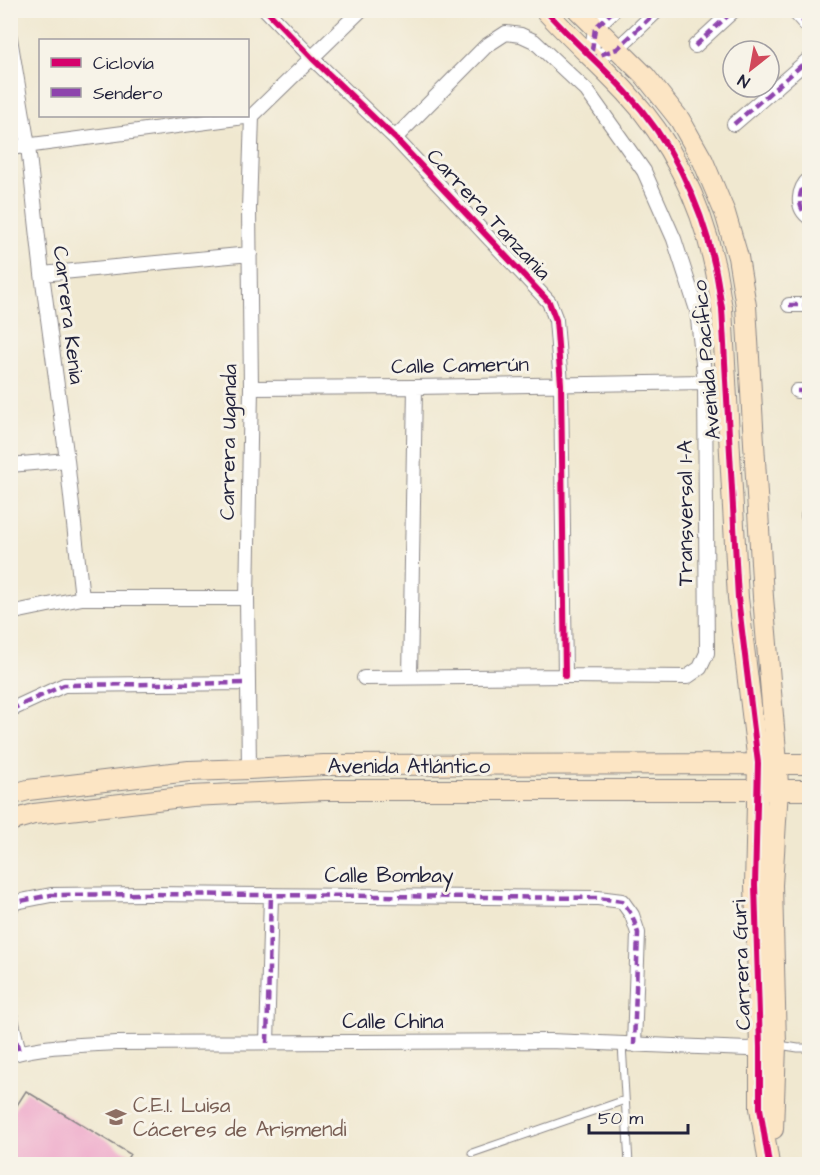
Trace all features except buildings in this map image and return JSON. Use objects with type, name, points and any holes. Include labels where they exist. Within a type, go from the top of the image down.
[{"type":"street","name":"Carrera Tanzania","points":[[266,10],[395,138],[549,302],[556,320],[561,384],[565,676]]},
{"type":"street","points":[[249,116],[360,10]]},
{"type":"street","name":"Avenida Pacífico","points":[[545,10],[627,93],[660,134],[681,171],[702,221],[714,262],[722,308],[738,598],[768,763]]},
{"type":"street","name":"Avenida Pacífico","points":[[578,10],[645,76],[680,120],[704,161],[725,213],[738,257],[746,306],[763,597],[768,763]]},
{"type":"street","points":[[614,10],[596,28],[591,58],[617,49],[658,10]]},
{"type":"street","points":[[695,46],[734,10]]},
{"type":"street","points":[[793,10],[810,29]]},
{"type":"street","name":"Transversal 1-A","points":[[395,138],[486,46],[506,33],[521,35],[534,41],[587,92],[644,171],[674,239],[697,310],[705,382],[707,653],[700,668],[687,677],[565,676]]},
{"type":"street","name":"Carrera Kenia","points":[[10,38],[28,146],[82,598]]},
{"type":"street","points":[[734,124],[810,57]]},
{"type":"street","name":"Carrera Uganda","points":[[249,770],[247,598],[251,388],[249,209],[252,116]]},
{"type":"street","points":[[10,148],[245,117]]},
{"type":"street","points":[[810,178],[801,191],[799,206],[806,217],[810,218]]},
{"type":"street","points":[[42,274],[250,254]]},
{"type":"street","points":[[789,305],[810,305]]},
{"type":"street","name":"Calle Camerún","points":[[251,388],[705,382]]},
{"type":"street","points":[[410,677],[414,387]]},
{"type":"street","points":[[10,465],[67,460]]},
{"type":"street","points":[[735,539],[759,530]]},
{"type":"street","points":[[10,613],[82,598],[247,598]]},
{"type":"street","points":[[364,678],[565,676]]},
{"type":"street","points":[[10,710],[64,685],[247,683]]},
{"type":"street","name":"Carrera Guri","points":[[768,763],[758,789],[755,885],[768,1046]]},
{"type":"street","name":"Carrera Guri","points":[[768,763],[778,789],[772,885],[768,1046],[760,1108],[770,1164]]},
{"type":"street","name":"Avenida Atlántico","points":[[10,795],[28,790],[189,771],[324,765],[810,764]]},
{"type":"street","name":"Avenida Atlántico","points":[[10,821],[34,814],[191,796],[313,790],[810,790]]},
{"type":"street","name":"Calle Bombay","points":[[10,908],[16,902],[51,895],[598,898],[622,901],[632,915],[638,933],[628,1045]]},
{"type":"street","points":[[267,1042],[271,895]]},
{"type":"street","points":[[10,1015],[15,1053]]},
{"type":"street","name":"Calle China","points":[[15,1053],[65,1046],[116,1043],[549,1041],[748,1049],[768,1046]]},
{"type":"lane","points":[[628,1045],[625,1100],[629,1164]]},
{"type":"lane","points":[[768,1046],[810,1048]]},
{"type":"lane","points":[[472,1153],[625,1100]]},
{"type":"marked path","points":[[614,10],[595,28],[591,58],[617,49],[658,10]]},
{"type":"marked path","points":[[695,46],[734,10]]},
{"type":"marked path","points":[[793,10],[810,29]]},
{"type":"marked path","points":[[734,124],[810,58]]},
{"type":"marked path","points":[[810,178],[803,187],[800,198],[802,209],[810,218]]},
{"type":"marked path","points":[[789,305],[810,305]]},
{"type":"marked path","points":[[797,391],[810,391]]},
{"type":"marked path","points":[[10,710],[64,685],[247,683]]},
{"type":"marked path","points":[[10,907],[16,902],[51,895],[148,894],[598,898],[622,901],[632,915],[638,933],[634,1045]]},
{"type":"marked path","points":[[267,1043],[271,895]]},
{"type":"marked path","points":[[10,1015],[19,1052]]},
{"type":"cycle path","points":[[266,10],[395,138],[549,302],[556,320],[561,384],[565,676]]},
{"type":"cycle path","points":[[545,10],[626,92],[656,130],[692,194],[701,216],[717,274],[722,308],[738,598],[758,763],[755,885],[760,1108],[769,1164]]},
{"type":"place","name":"C.E.I. Luisa Cáceres de Arismendi","points":[[116,1117]]}]
